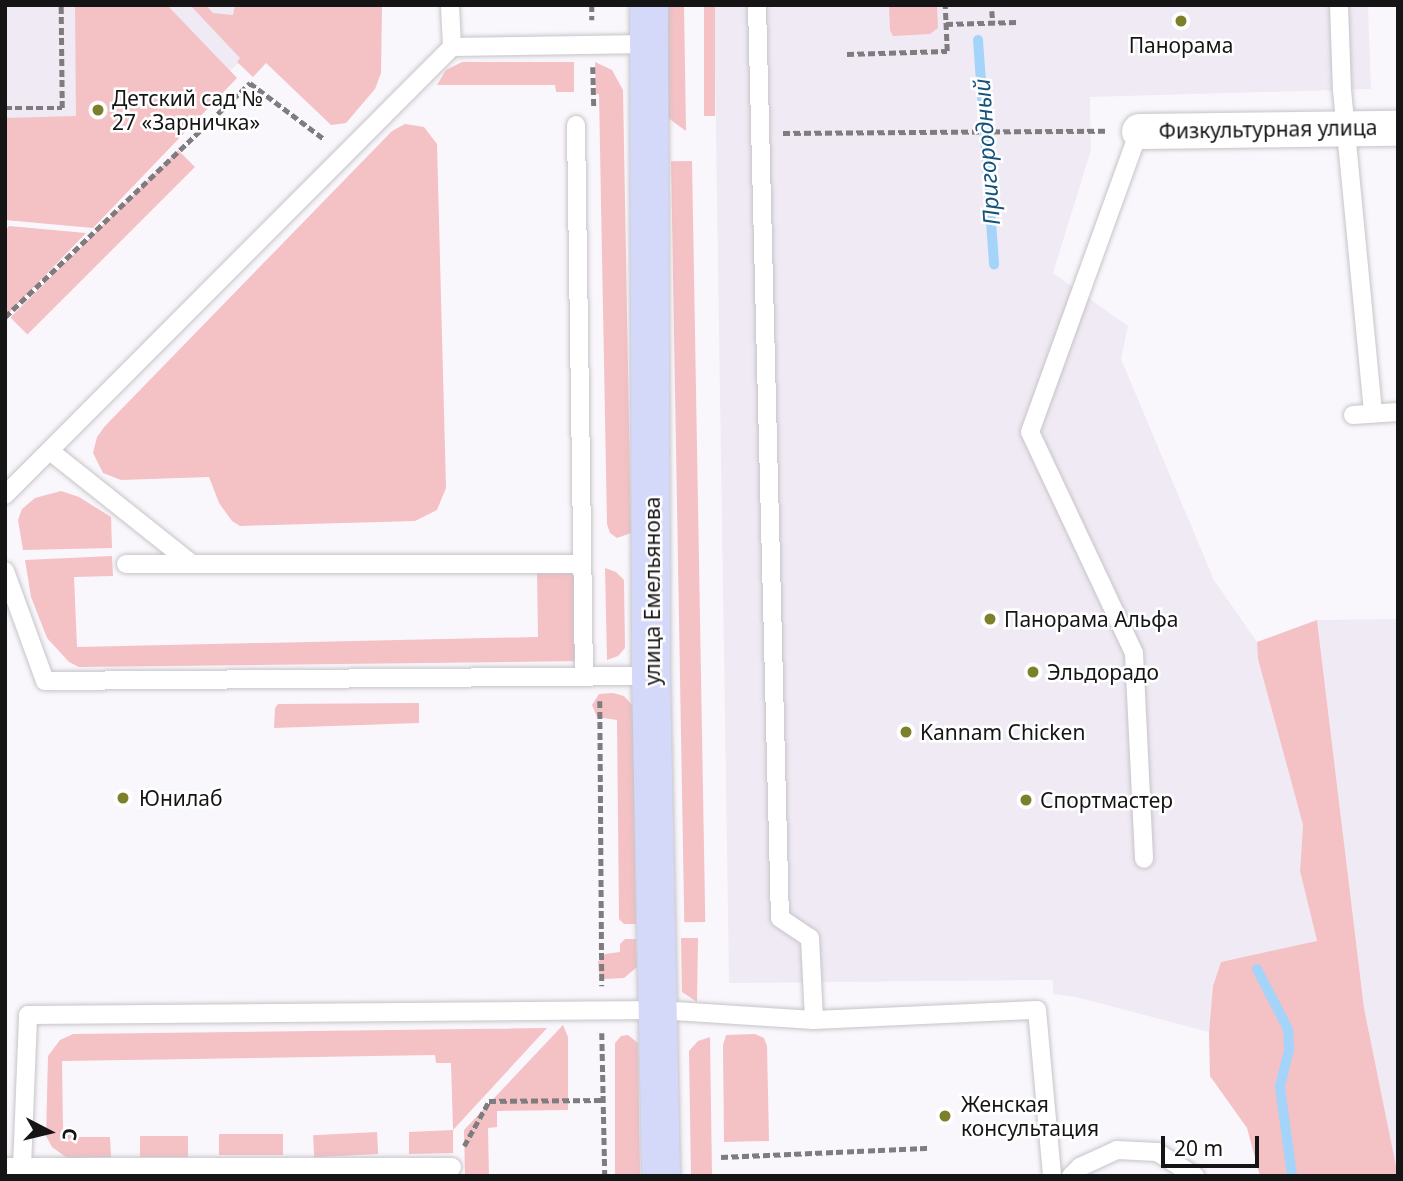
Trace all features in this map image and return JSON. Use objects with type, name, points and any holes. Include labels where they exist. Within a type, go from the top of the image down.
[{"type":"main road","name":"улица Емельянова","points":[[649,5],[652,676],[661,1176]]},
{"type":"street","name":"Физкультурная улица","points":[[1139,131],[1398,128]]},
{"type":"lane","points":[[450,5],[452,47]]},
{"type":"lane","points":[[757,5],[780,918],[810,938],[814,1020]]},
{"type":"lane","points":[[1339,5],[1346,127],[1373,414]]},
{"type":"lane","points":[[5,495],[452,47],[649,44]]},
{"type":"lane","points":[[576,125],[582,564],[592,677]]},
{"type":"lane","points":[[1139,131],[1030,432],[1134,653],[1144,859]]},
{"type":"lane","points":[[1353,415],[1398,412]]},
{"type":"lane","points":[[50,451],[192,564]]},
{"type":"lane","points":[[126,564],[582,564]]},
{"type":"lane","points":[[5,571],[46,681],[652,676]]},
{"type":"lane","points":[[452,1167],[161,1171],[13,1167],[28,1015],[659,1010],[814,1020],[1037,1010],[1052,1176]]},
{"type":"lane","points":[[1071,1176],[1080,1167],[1117,1150],[1157,1152],[1195,1176]]},
{"type":"path","points":[[5,108],[62,108],[61,5]]},
{"type":"path","points":[[847,54],[947,51],[945,5]]},
{"type":"path","points":[[992,11],[993,23]]},
{"type":"path","points":[[946,24],[1017,22]]},
{"type":"path","points":[[5,317],[250,83],[345,155]]},
{"type":"path","points":[[760,134],[1139,131]]},
{"type":"path","points":[[592,677],[605,1176]]},
{"type":"path","points":[[452,1167],[489,1101],[603,1100]]},
{"type":"path","points":[[721,1157],[931,1148]]},
{"type":"shaded area","name":"Детский сад № 27 «Зарничка»","points":[[5,5],[296,5],[86,216],[5,215]]},
{"type":"shaded area","name":"Детский сад № 27 «Зарничка»","points":[[75,5],[167,5],[237,78],[93,228],[5,220],[5,118],[76,116]]},
{"type":"shaded area","points":[[190,5],[206,5],[213,13],[233,15],[235,5],[382,5],[381,73],[375,89],[346,123],[331,125],[266,63],[253,77],[237,62],[240,58]]},
{"type":"shaded area","points":[[667,5],[684,5],[686,131],[668,118]]},
{"type":"shaded area","points":[[704,5],[715,5],[715,116],[704,116]]},
{"type":"shaded area","points":[[714,5],[1368,5],[1371,89],[1090,97],[1091,150],[1053,273],[1128,326],[1121,359],[1214,580],[1257,642],[1258,659],[1303,825],[1300,871],[1317,942],[1221,962],[1213,986],[1209,1032],[1076,997],[1053,994],[1053,980],[729,983]]},
{"type":"shaded area","points":[[889,5],[937,5],[938,28],[930,34],[893,36],[890,30]]},
{"type":"shaded area","points":[[462,62],[574,62],[574,92],[556,92],[555,85],[437,85],[446,70]]},
{"type":"shaded area","points":[[595,62],[612,70],[623,90],[631,533],[617,538],[610,533],[607,524],[599,94],[596,94]]},
{"type":"shaded area","points":[[405,124],[424,127],[437,144],[446,488],[437,510],[415,521],[240,526],[232,521],[219,503],[209,477],[121,480],[103,473],[93,453],[97,437],[105,426],[392,131]]},
{"type":"shaded area","points":[[178,150],[195,167],[27,335],[10,318]]},
{"type":"shaded area","points":[[671,161],[692,161],[705,922],[684,922]]},
{"type":"shaded area","points":[[9,226],[86,233],[5,317],[5,231]]},
{"type":"shaded area","points":[[61,491],[79,497],[111,517],[112,548],[23,550],[18,520],[22,509],[35,498]]},
{"type":"shaded area","points":[[112,556],[113,576],[74,577],[77,647],[538,637],[537,570],[584,568],[586,661],[79,667],[69,662],[47,638],[31,597],[25,560]]},
{"type":"shaded area","points":[[605,568],[616,572],[624,580],[625,648],[618,656],[607,660]]},
{"type":"shaded area","points":[[1398,619],[1398,1176],[1364,1008],[1317,620]]},
{"type":"shaded area","points":[[1317,620],[1364,1008],[1398,1176],[1260,1176],[1247,1128],[1210,1076],[1209,1032],[1213,986],[1221,962],[1317,941],[1300,871],[1303,825],[1258,659],[1257,642]]},
{"type":"shaded area","points":[[613,693],[624,696],[633,706],[636,924],[624,924],[619,919],[617,720],[597,717],[592,705],[599,694]]},
{"type":"shaded area","points":[[419,703],[419,723],[274,728],[275,708],[278,704]]},
{"type":"shaded area","points":[[681,938],[698,938],[697,1002],[682,992]]},
{"type":"shaded area","points":[[625,939],[636,939],[637,967],[624,978],[604,979],[599,973],[598,962],[605,954],[620,952],[620,944]]},
{"type":"shaded area","points":[[563,1025],[568,1037],[568,1110],[497,1111],[497,1127],[488,1128],[489,1176],[465,1176],[464,1130]]},
{"type":"shaded area","points":[[547,1028],[453,1130],[451,1063],[436,1063],[435,1055],[62,1061],[63,1129],[77,1129],[78,1137],[110,1137],[111,1157],[67,1158],[52,1147],[46,1136],[48,1056],[60,1040],[73,1034]]},
{"type":"shaded area","points":[[755,1034],[764,1038],[767,1046],[769,1141],[724,1142],[723,1045],[726,1035]]},
{"type":"shaded area","points":[[628,1035],[638,1043],[640,1176],[615,1176],[615,1043],[621,1036]]},
{"type":"shaded area","points":[[710,1037],[712,1176],[691,1176],[689,1051],[698,1041]]},
{"type":"shaded area","points":[[453,1130],[453,1153],[409,1154],[409,1132]]},
{"type":"shaded area","points":[[377,1132],[378,1154],[314,1157],[313,1135]]},
{"type":"shaded area","points":[[219,1134],[283,1134],[283,1155],[219,1155]]},
{"type":"shaded area","points":[[140,1136],[188,1136],[188,1157],[140,1157]]},
{"type":"waterway","name":"Пригородный","points":[[978,40],[994,264]]},
{"type":"waterway","name":"Пригородный","points":[[1257,969],[1288,1029],[1289,1050],[1280,1087],[1292,1176]]},
{"type":"place","name":"Панорама","points":[[1181,21]]},
{"type":"place","name":"Детский сад № 27 «Зарничка»","points":[[98,110]]},
{"type":"place","name":"Панорама Альфа","points":[[990,619]]},
{"type":"place","name":"Эльдорадо","points":[[1033,672]]},
{"type":"place","name":"Kannam Chicken","points":[[906,732]]},
{"type":"place","name":"Юнилаб","points":[[123,798]]},
{"type":"place","name":"Спортмастер","points":[[1026,800]]},
{"type":"place","name":"Женская консультация","points":[[945,1116]]}]
